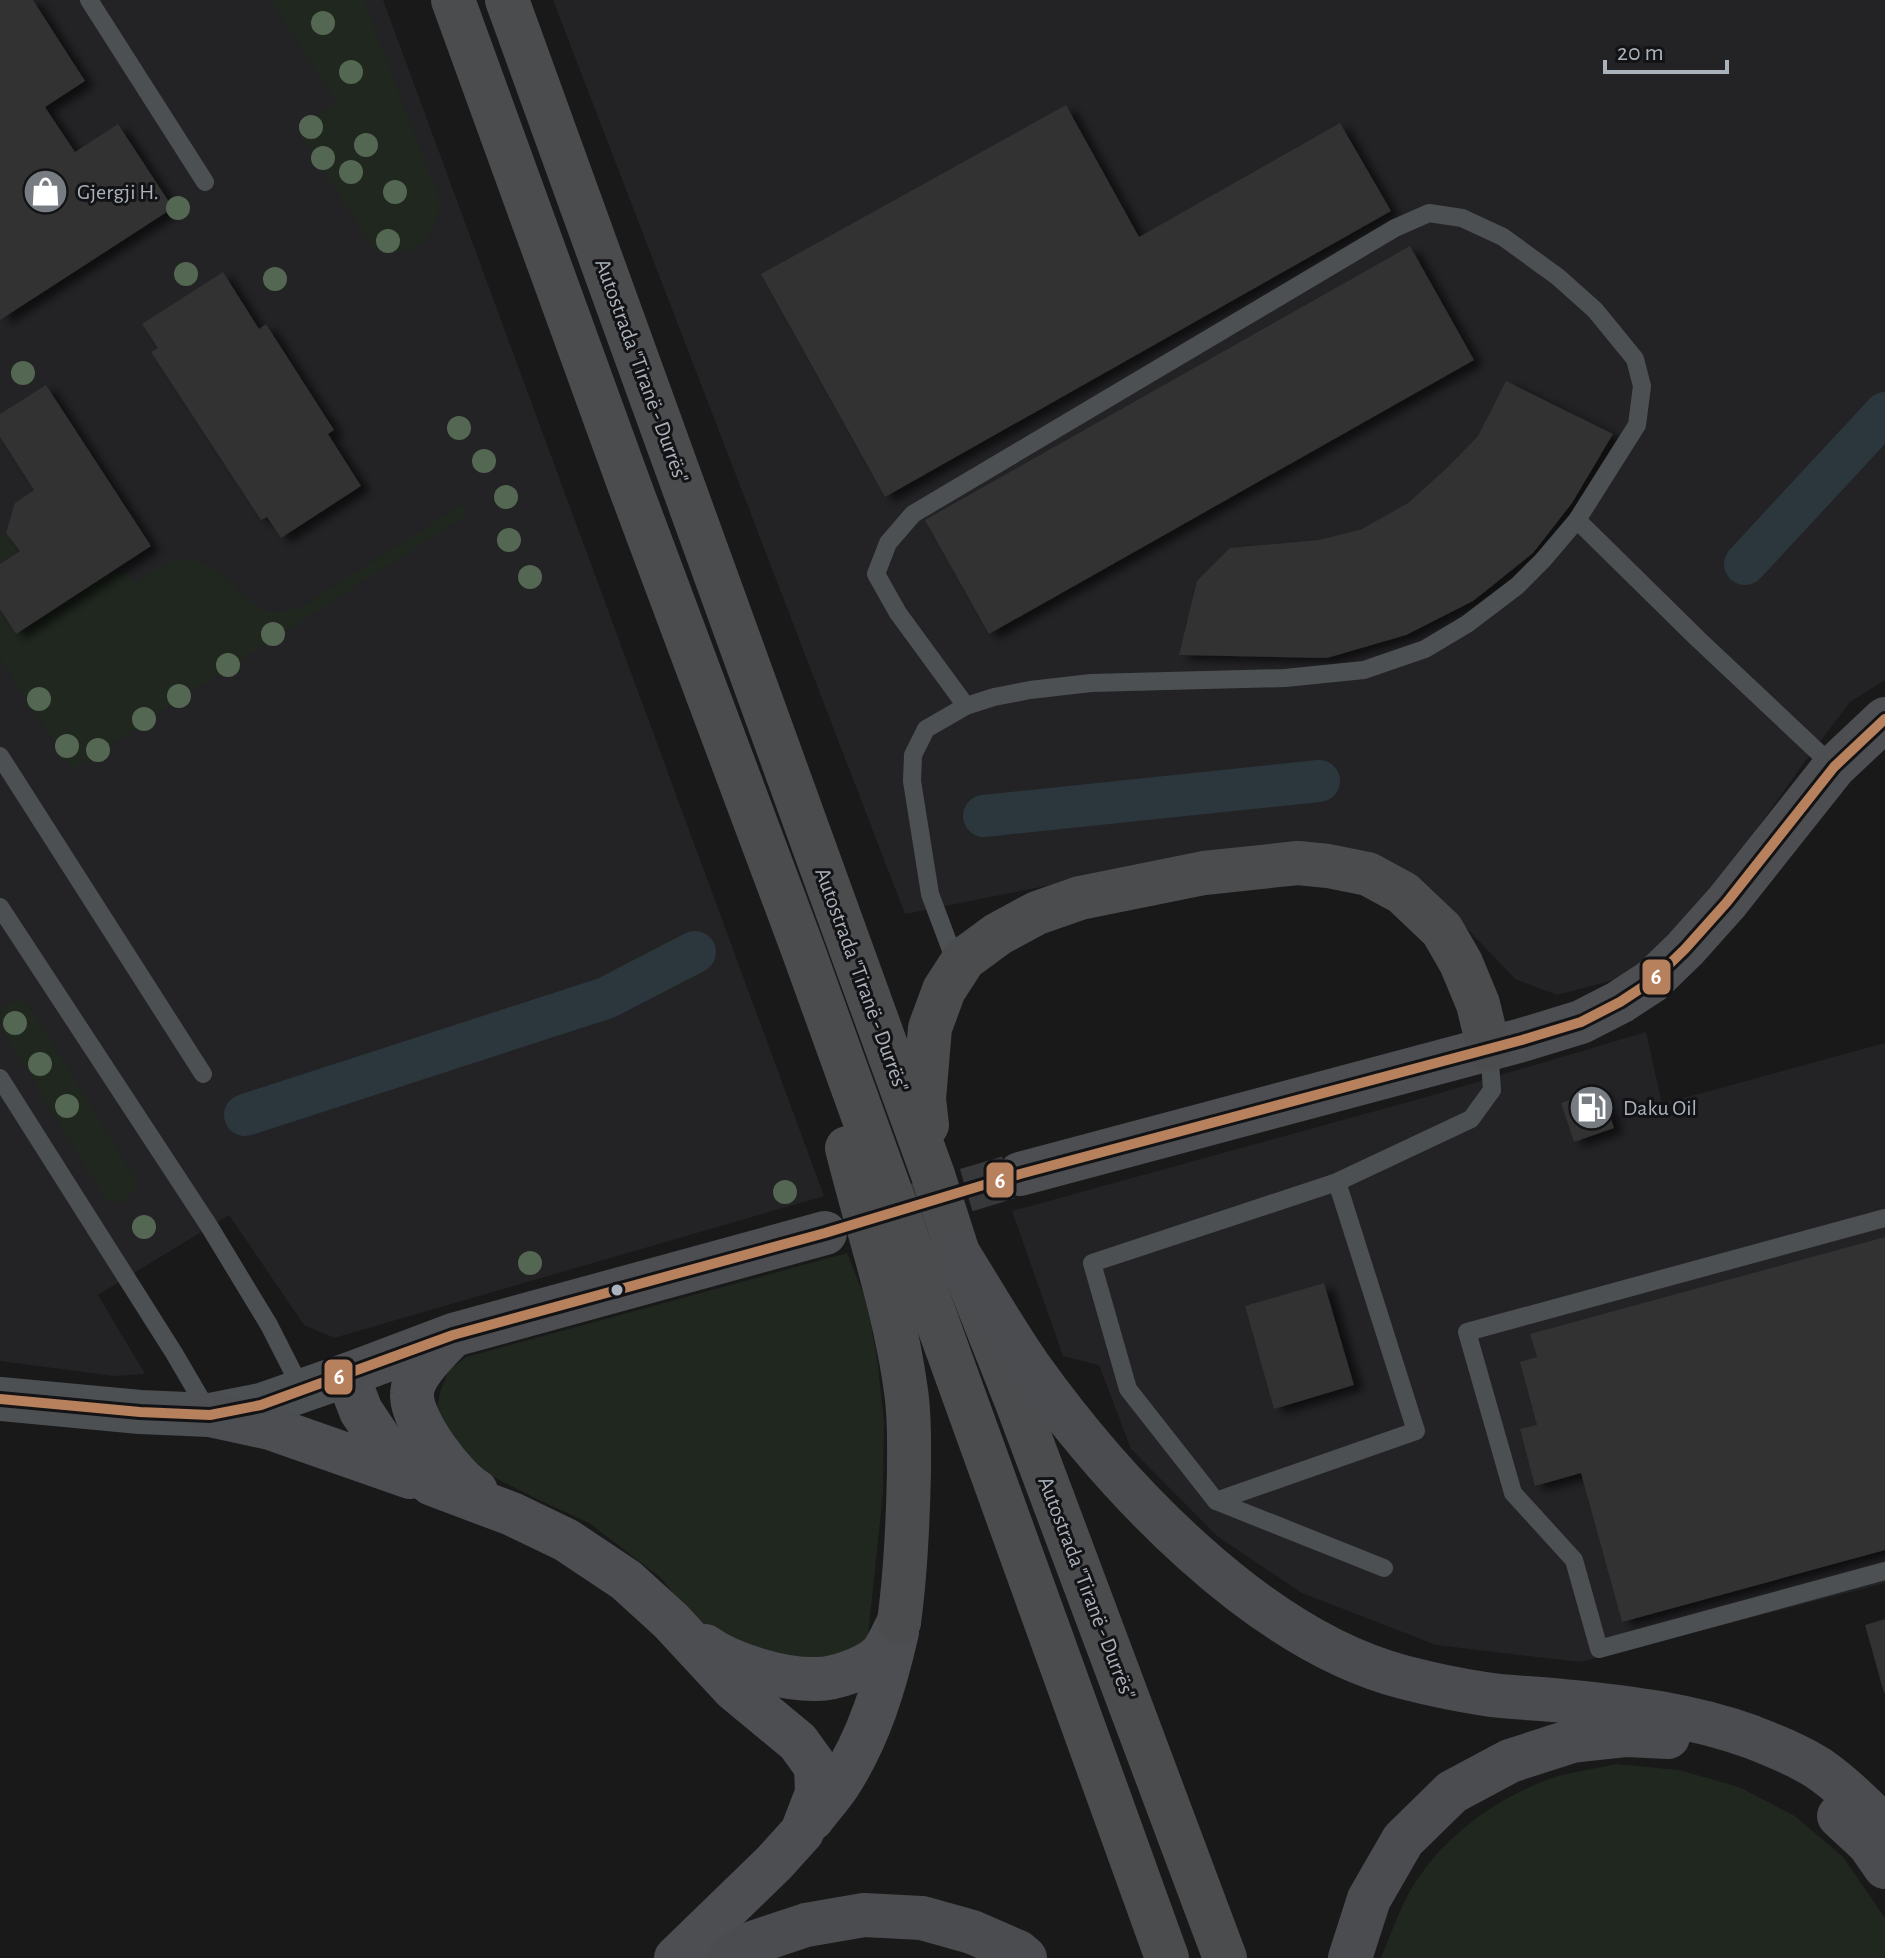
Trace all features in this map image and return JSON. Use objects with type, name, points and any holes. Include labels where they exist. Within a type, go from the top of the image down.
[{"type":"highway","name":"Autostrada \"Tiranë - Durrës\"","points":[[453,0],[802,947],[1167,1958]]},
{"type":"highway","name":"Autostrada \"Tiranë - Durrës\"","points":[[507,0],[933,1175],[958,1253],[1225,1958]]},
{"type":"highway","points":[[933,1175],[924,1099],[926,1058],[930,1028],[944,990],[964,959],[998,934],[1037,913],[1080,898],[1204,873],[1298,863],[1368,874],[1403,893],[1442,930],[1461,963],[1478,1004],[1489,1049]]},
{"type":"highway","points":[[802,947],[854,1177],[889,1302],[907,1395],[908,1521],[899,1622]]},
{"type":"highway","points":[[958,1253],[1029,1365],[1098,1455],[1167,1527],[1235,1587],[1286,1623],[1344,1656],[1401,1676],[1485,1694],[1638,1709],[1687,1717],[1731,1730],[1776,1746],[1817,1767],[1853,1794],[1885,1828]]},
{"type":"highway","points":[[1350,1958],[1369,1899],[1403,1840],[1452,1792],[1510,1761],[1572,1741],[1627,1735],[1678,1737],[1730,1750],[1777,1770],[1825,1802],[1869,1844],[1885,1867]]},
{"type":"highway","points":[[730,1958],[752,1943],[806,1925],[864,1915],[922,1918],[972,1932],[1025,1958]]},
{"type":"main road","points":[[1020,1174],[1489,1049],[1581,1022],[1620,1002],[1652,981],[1685,949],[1727,902],[1834,767],[1885,719]]},
{"type":"main road","points":[[432,1484],[383,1444],[361,1411],[347,1375],[453,1335],[825,1233]]},
{"type":"main road","points":[[453,1335],[417,1376],[412,1394],[420,1425],[465,1485],[512,1514]]},
{"type":"main road","points":[[210,1415],[270,1428],[512,1514],[566,1540],[626,1580],[671,1621],[734,1689],[798,1742],[816,1767],[817,1793],[802,1832]]},
{"type":"main road","points":[[671,1621],[719,1656],[770,1674],[819,1680],[854,1671],[881,1654],[899,1622]]},
{"type":"main road","points":[[676,1958],[774,1863],[839,1783],[879,1702],[899,1622]]},
{"type":"street","points":[[0,1399],[210,1415],[261,1405],[347,1375]]},
{"type":"lane","points":[[89,0],[205,182]]},
{"type":"lane","points":[[958,969],[930,894],[912,781],[913,755],[926,729],[966,706],[1030,690],[1091,683],[1240,681],[1364,670],[1425,649],[1467,624],[1517,586],[1577,520],[1637,425],[1642,386],[1635,359],[1595,310],[1558,277],[1503,237],[1462,218],[1429,213],[1395,228],[913,514],[888,543],[876,574],[898,613],[966,706]]},
{"type":"lane","points":[[1577,520],[1834,767]]},
{"type":"lane","points":[[0,756],[203,1074]]},
{"type":"lane","points":[[0,907],[209,1226],[269,1325],[302,1390]]},
{"type":"lane","points":[[1384,1568],[1216,1501],[1128,1389],[1092,1263],[1337,1182],[1471,1119],[1492,1090],[1489,1049]]},
{"type":"lane","points":[[0,1078],[210,1415]]},
{"type":"lane","points":[[1216,1501],[1416,1431],[1337,1182]]},
{"type":"lane","points":[[1885,1218],[1467,1332],[1513,1493],[1574,1560],[1599,1649],[1885,1571]]},
{"type":"shaded area","points":[[0,0],[383,0],[824,1196],[334,1338],[304,1325],[229,1215],[98,1295],[145,1374],[114,1376],[0,1361]]},
{"type":"shaded area","points":[[271,0],[364,0],[440,201],[434,227],[421,244],[400,251],[374,249],[297,129],[337,103]]},
{"type":"shaded area","points":[[553,0],[1885,0],[1885,680],[1850,702],[1700,909],[1625,977],[1557,995],[1515,979],[1437,897],[1332,844],[1111,873],[905,914]]},
{"type":"shaded area","points":[[462,504],[468,514],[72,769],[0,658],[0,609],[17,634],[112,571],[128,574],[135,583],[178,559],[197,561],[215,569],[261,608],[277,612],[300,608]]},
{"type":"shaded area","points":[[6,533],[20,551],[0,564],[0,537]]},
{"type":"shaded area","points":[[27,1002],[137,1182],[126,1199],[107,1201],[0,1026],[2,1009],[7,1004]]},
{"type":"shaded area","points":[[1646,1032],[1662,1104],[1885,1043],[1885,1583],[1580,1662],[1436,1645],[1302,1593],[1217,1536],[1131,1449],[1099,1365],[1063,1356],[1012,1211],[1430,1096]]},
{"type":"shaded area","points":[[847,1253],[866,1300],[877,1356],[884,1422],[883,1493],[868,1636],[856,1650],[838,1658],[776,1658],[711,1629],[684,1607],[661,1578],[589,1523],[468,1464],[436,1413],[449,1370],[466,1357]]},
{"type":"shaded area","points":[[1616,1764],[1679,1770],[1739,1787],[1795,1816],[1843,1857],[1885,1918],[1885,1958],[1381,1958],[1415,1883],[1462,1829],[1494,1806],[1530,1787],[1557,1777]]},
{"type":"building","points":[[0,0],[33,0],[85,81],[45,107],[75,152],[118,124],[173,208],[0,320]]},
{"type":"building","points":[[1066,105],[1139,237],[1340,123],[1391,211],[885,497],[761,274]]},
{"type":"building","points":[[1410,246],[1474,360],[989,634],[925,520]]},
{"type":"building","points":[[223,272],[259,329],[266,324],[334,430],[328,434],[361,486],[281,538],[267,517],[261,520],[151,352],[158,348],[142,324]]},
{"type":"building","points":[[1506,381],[1613,434],[1572,503],[1533,553],[1473,601],[1406,635],[1327,658],[1179,655],[1197,581],[1230,548],[1319,540],[1362,529],[1408,503],[1478,436]]},
{"type":"building","points":[[46,385],[151,546],[16,634],[0,609],[0,564],[20,551],[6,533],[15,503],[34,490],[0,437],[0,414]]},
{"type":"building","points":[[1601,1089],[1614,1128],[1574,1142],[1561,1103]]},
{"type":"building","points":[[1885,1237],[1885,1550],[1622,1622],[1581,1473],[1535,1486],[1520,1429],[1537,1425],[1520,1362],[1537,1357],[1530,1334]]},
{"type":"building","points":[[1324,1283],[1354,1385],[1274,1409],[1245,1306]]},
{"type":"building","points":[[1885,1619],[1885,1693],[1884,1693],[1865,1625]]},
{"type":"waterway","points":[[1745,564],[1885,413]]},
{"type":"waterway","points":[[984,816],[1319,781]]},
{"type":"waterway","points":[[245,1115],[606,998],[695,952]]},
{"type":"tunnel","points":[[903,1209],[1020,1174]]},
{"type":"transit line","name":"6","points":[[0,1399],[210,1415],[261,1405],[453,1335],[825,1233],[1020,1174],[1581,1022],[1652,981],[1685,949],[1727,902],[1834,767],[1885,719]]},
{"type":"place","name":"Gjergji H.","points":[[46,192]]},
{"type":"place","name":"Daku Oil","points":[[1592,1108]]}]
